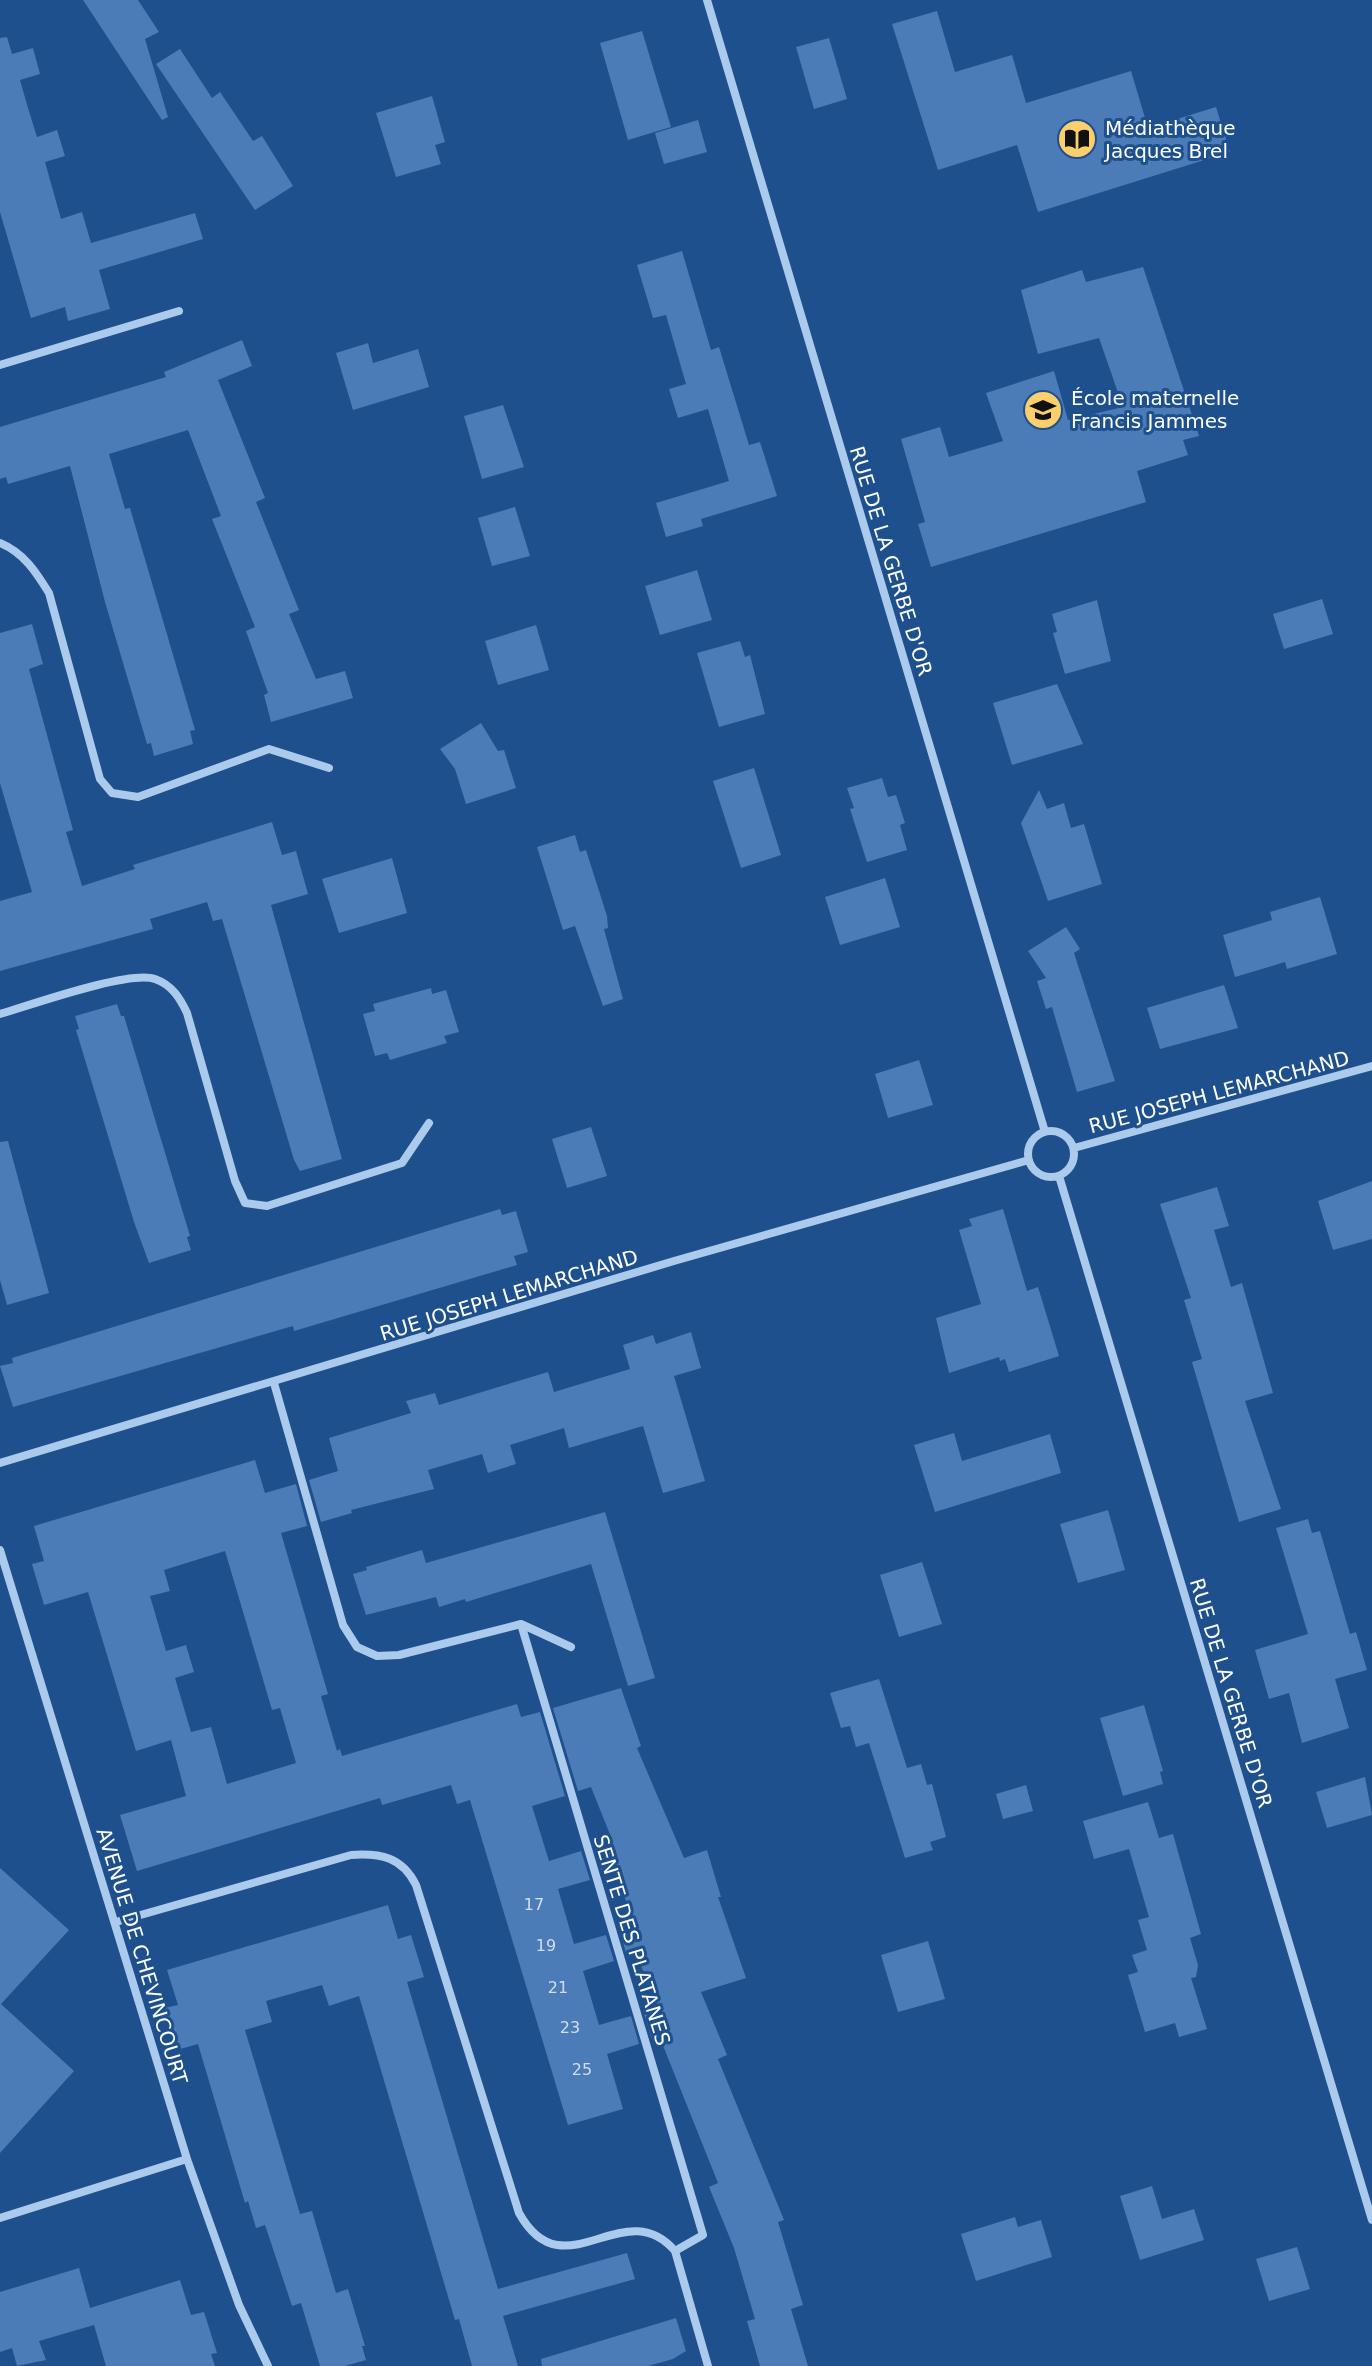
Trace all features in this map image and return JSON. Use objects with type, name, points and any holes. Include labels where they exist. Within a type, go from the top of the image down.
[{"type":"street","name":"RUE DE LA GERBE D'OR","points":[[707,0],[1045,1132]]},
{"type":"street","points":[[0,365],[179,311]]},
{"type":"street","points":[[0,543],[19,553],[49,593],[100,779],[112,793],[138,797],[269,749],[329,768]]},
{"type":"street","points":[[0,1014],[137,975],[167,985],[179,996],[187,1013],[235,1181],[245,1203],[267,1206],[402,1163],[429,1123]]},
{"type":"street","name":"RUE JOSEPH LEMARCHAND","points":[[1074,1148],[1372,1066]]},
{"type":"street","points":[[1045,1132],[1060,1132],[1074,1148],[1073,1162],[1059,1176],[1044,1176],[1029,1160],[1030,1146],[1045,1132]]},
{"type":"street","name":"RUE JOSEPH LEMARCHAND","points":[[0,1463],[674,1261],[1029,1160]]},
{"type":"street","name":"RUE DE LA GERBE D'OR","points":[[1059,1176],[1372,2220]]},
{"type":"street","points":[[274,1383],[343,1625],[357,1647],[377,1656],[399,1655],[521,1624],[571,1647]]},
{"type":"street","name":"AVENUE DE CHEVINCOURT","points":[[0,1550],[187,2159],[239,2305],[268,2366]]},
{"type":"street","name":"SENTE DES PLATANES","points":[[521,1624],[703,2235],[675,2251]]},
{"type":"street","points":[[116,1922],[351,1855],[375,1853],[395,1860],[408,1870],[416,1885],[519,2213],[530,2234],[547,2244],[569,2246],[645,2230],[664,2237],[675,2251],[708,2366]]},
{"type":"street","points":[[0,2218],[187,2159]]},
{"type":"building","points":[[83,0],[138,0],[159,32],[145,39],[168,117],[162,120]]},
{"type":"building","name":"Médiathèque Jacques Brel","points":[[937,11],[955,72],[1012,55],[1026,103],[1131,71],[1148,128],[1216,107],[1230,152],[1038,212],[1017,145],[938,170],[892,24]]},
{"type":"building","points":[[642,31],[671,127],[628,140],[600,43]]},
{"type":"building","points":[[7,37],[12,54],[33,48],[40,74],[20,80],[37,137],[57,130],[65,156],[45,162],[61,219],[82,212],[91,243],[195,213],[203,239],[99,270],[110,309],[68,321],[65,307],[31,318],[0,212],[0,38]]},
{"type":"building","points":[[829,38],[847,99],[814,109],[796,47]]},
{"type":"building","points":[[180,49],[212,98],[220,92],[253,141],[262,136],[293,186],[255,210],[156,64]]},
{"type":"building","points":[[432,96],[445,142],[435,145],[441,164],[396,177],[376,113]]},
{"type":"building","points":[[698,120],[707,152],[664,164],[655,133]]},
{"type":"building","points":[[682,251],[711,350],[719,347],[749,445],[760,442],[777,496],[701,519],[703,526],[666,537],[656,503],[729,481],[708,409],[678,418],[669,389],[686,384],[666,315],[653,318],[637,265]]},
{"type":"building","points":[[1143,267],[1199,436],[1183,440],[1188,455],[1137,471],[1146,502],[931,567],[918,524],[925,522],[901,439],[940,427],[949,457],[1003,441],[986,393],[1054,371],[1068,420],[1123,407],[1099,338],[1038,354],[1021,290],[1082,270],[1086,282]]},
{"type":"building","points":[[242,340],[252,366],[218,380],[265,498],[256,502],[299,610],[289,614],[316,679],[345,671],[353,698],[271,722],[264,695],[268,693],[246,631],[255,627],[212,519],[221,516],[188,430],[109,454],[125,509],[130,508],[195,730],[190,731],[193,744],[154,756],[151,743],[147,744],[105,602],[70,466],[8,484],[6,477],[0,479],[0,427],[166,377],[164,372]]},
{"type":"building","points":[[368,343],[373,363],[418,349],[429,387],[353,410],[336,353]]},
{"type":"building","points":[[503,405],[524,467],[482,479],[464,416]]},
{"type":"building","points":[[515,507],[530,556],[492,566],[478,518]]},
{"type":"building","points":[[697,570],[712,620],[660,635],[645,586]]},
{"type":"building","points":[[1322,599],[1333,634],[1284,649],[1273,614]]},
{"type":"building","points":[[1097,600],[1111,661],[1065,674],[1053,633],[1057,632],[1052,614]]},
{"type":"building","points":[[32,624],[43,664],[29,669],[73,830],[66,832],[82,886],[135,869],[133,865],[272,822],[282,855],[296,851],[308,894],[271,905],[342,1159],[300,1171],[294,1160],[222,919],[213,921],[207,902],[150,919],[153,929],[0,971],[0,901],[32,892],[0,783],[0,633]]},
{"type":"building","points":[[536,625],[549,670],[498,685],[485,641]]},
{"type":"building","points":[[740,641],[745,657],[750,655],[765,714],[719,727],[697,653]]},
{"type":"building","points":[[1057,684],[1083,744],[1012,765],[993,703]]},
{"type":"building","points":[[481,723],[498,751],[504,750],[516,788],[466,804],[455,769],[440,749]]},
{"type":"building","points":[[754,768],[781,855],[741,868],[713,781]]},
{"type":"building","points":[[882,778],[888,797],[896,795],[905,823],[900,825],[907,850],[867,862],[850,809],[854,808],[847,788]]},
{"type":"building","points":[[1039,790],[1047,809],[1064,803],[1071,828],[1084,824],[1102,884],[1048,901],[1021,823]]},
{"type":"building","points":[[575,835],[580,852],[586,850],[607,916],[608,928],[604,929],[623,999],[603,1006],[575,926],[563,930],[537,847]]},
{"type":"building","points":[[392,858],[407,913],[339,933],[322,879]]},
{"type":"building","points":[[885,878],[900,927],[840,945],[825,897]]},
{"type":"building","points":[[1320,897],[1337,954],[1287,969],[1285,962],[1235,977],[1223,935],[1272,920],[1270,912]]},
{"type":"building","points":[[1066,927],[1080,949],[1074,953],[1115,1081],[1077,1092],[1052,1007],[1046,1009],[1037,981],[1046,978],[1028,951]]},
{"type":"building","points":[[1224,985],[1238,1028],[1160,1049],[1147,1008]]},
{"type":"building","points":[[431,988],[432,994],[446,990],[459,1032],[444,1036],[447,1043],[390,1060],[387,1053],[375,1056],[363,1014],[375,1011],[373,1004]]},
{"type":"building","points":[[117,1004],[121,1016],[124,1016],[190,1236],[187,1237],[191,1250],[149,1263],[76,1030],[79,1029],[75,1016]]},
{"type":"building","points":[[919,1060],[933,1105],[888,1118],[875,1074]]},
{"type":"building","points":[[591,1127],[607,1176],[567,1188],[552,1139]]},
{"type":"building","points":[[8,1141],[49,1293],[7,1305],[0,1280],[0,1142]]},
{"type":"building","points":[[1372,1181],[1372,1239],[1333,1250],[1318,1201]]},
{"type":"building","points":[[1217,1187],[1229,1226],[1214,1230],[1231,1287],[1242,1283],[1273,1393],[1245,1401],[1281,1509],[1239,1522],[1192,1362],[1202,1359],[1184,1300],[1191,1298],[1160,1204]]},
{"type":"building","points":[[500,1209],[502,1215],[516,1211],[528,1252],[514,1256],[517,1265],[294,1331],[293,1326],[13,1407],[0,1366],[13,1363],[12,1358]]},
{"type":"building","points":[[1003,1209],[1027,1291],[1038,1287],[1059,1356],[1009,1372],[1005,1359],[1000,1361],[999,1357],[949,1373],[936,1318],[981,1304],[959,1230],[972,1226],[969,1219]]},
{"type":"building","points":[[691,1332],[701,1368],[674,1376],[705,1481],[663,1493],[643,1426],[569,1448],[564,1428],[510,1445],[516,1464],[488,1473],[482,1454],[428,1470],[434,1489],[351,1510],[352,1513],[321,1522],[309,1480],[338,1471],[329,1438],[411,1413],[406,1401],[435,1393],[439,1405],[548,1372],[554,1392],[630,1369],[623,1345],[653,1335],[656,1344]]},
{"type":"building","points":[[954,1433],[962,1461],[1050,1434],[1061,1473],[935,1512],[914,1445]]},
{"type":"building","points":[[255,1460],[265,1493],[296,1484],[307,1526],[281,1533],[328,1694],[321,1696],[337,1751],[340,1749],[342,1756],[517,1704],[521,1717],[540,1712],[565,1796],[532,1806],[549,1861],[581,1851],[590,1880],[558,1889],[574,1944],[606,1935],[614,1961],[583,1971],[599,2025],[631,2016],[639,2044],[607,2054],[623,2109],[568,2125],[470,1800],[457,1804],[451,1785],[382,1805],[380,1798],[137,1871],[120,1815],[186,1796],[171,1740],[136,1751],[88,1592],[44,1605],[32,1564],[44,1561],[34,1526]],"holes":[[[225,1551],[272,1710],[280,1708],[296,1763],[227,1784],[211,1727],[191,1732],[175,1678],[194,1672],[186,1645],[166,1651],[150,1596],[170,1591],[164,1570]]]},
{"type":"building","points":[[1108,1510],[1125,1570],[1078,1583],[1060,1524]]},
{"type":"building","points":[[605,1512],[655,1678],[628,1686],[591,1564],[466,1602],[465,1599],[439,1607],[436,1597],[366,1615],[353,1574],[367,1570],[366,1567],[422,1550],[426,1563]]},
{"type":"building","points":[[1308,1519],[1312,1533],[1320,1531],[1350,1634],[1356,1632],[1367,1670],[1335,1679],[1349,1728],[1302,1743],[1289,1693],[1269,1699],[1255,1650],[1308,1634],[1276,1528]]},
{"type":"building","points":[[922,1562],[942,1624],[899,1637],[880,1575]]},
{"type":"building","points":[[879,1679],[907,1768],[921,1764],[927,1785],[932,1784],[946,1837],[930,1842],[933,1850],[905,1858],[869,1743],[856,1747],[850,1726],[841,1728],[830,1693]]},
{"type":"building","points":[[621,1688],[641,1746],[637,1748],[684,1858],[707,1850],[721,1897],[718,1897],[746,1978],[701,1992],[727,2055],[718,2059],[784,2220],[778,2222],[803,2305],[791,2309],[808,2366],[760,2366],[747,2321],[755,2319],[734,2248],[709,2187],[718,2183],[660,2038],[652,2040],[644,2013],[659,2009],[636,1954],[627,1957],[620,1931],[636,1926],[615,1873],[603,1876],[595,1847],[613,1842],[591,1787],[578,1791],[553,1708]]},
{"type":"building","points":[[1144,1705],[1163,1771],[1160,1772],[1163,1784],[1123,1796],[1100,1718]]},
{"type":"building","points":[[1365,1777],[1372,1815],[1327,1828],[1316,1792]]},
{"type":"building","points":[[1026,1785],[1033,1811],[1003,1819],[996,1794]]},
{"type":"building","points":[[1148,1802],[1159,1838],[1173,1834],[1201,1934],[1190,1938],[1198,1965],[1196,1977],[1191,1978],[1207,2029],[1179,2037],[1175,2023],[1145,2032],[1128,1975],[1138,1972],[1132,1955],[1147,1950],[1138,1920],[1149,1917],[1129,1849],[1094,1859],[1083,1821]]},
{"type":"building","points":[[0,1868],[69,1930],[1,2004],[74,2071],[0,2153]]},
{"type":"building","points":[[388,1905],[398,1939],[411,1935],[424,1977],[407,1982],[498,2289],[627,2253],[635,2279],[503,2316],[518,2366],[472,2366],[459,2319],[455,2320],[359,1996],[329,2006],[322,1985],[266,2001],[272,2022],[245,2030],[300,2214],[312,2211],[336,2293],[348,2289],[365,2346],[362,2346],[366,2360],[345,2366],[320,2366],[301,2303],[292,2306],[265,2225],[256,2228],[248,2201],[245,2203],[198,2044],[177,2050],[164,2008],[178,2005],[167,1970]]},
{"type":"building","points":[[928,1941],[945,1999],[898,2012],[881,1955]]},
{"type":"building","points":[[1152,2186],[1162,2219],[1194,2209],[1204,2240],[1140,2260],[1120,2196]]},
{"type":"building","points":[[1015,2217],[1018,2227],[1041,2220],[1052,2257],[976,2281],[961,2234]]},
{"type":"building","points":[[1297,2247],[1310,2289],[1269,2301],[1256,2259]]},
{"type":"building","points":[[79,2268],[90,2308],[180,2280],[191,2315],[204,2312],[217,2353],[211,2354],[215,2366],[106,2366],[94,2325],[39,2341],[46,2360],[17,2366],[12,2348],[0,2352],[0,2292]]},
{"type":"building","points":[[676,2318],[686,2351],[673,2359],[648,2366],[542,2366],[541,2359]]},
{"type":"place","name":"Médiathèque Jacques Brel","points":[[1077,139]]},
{"type":"place","name":"École maternelle Francis Jammes","points":[[1043,410]]}]
